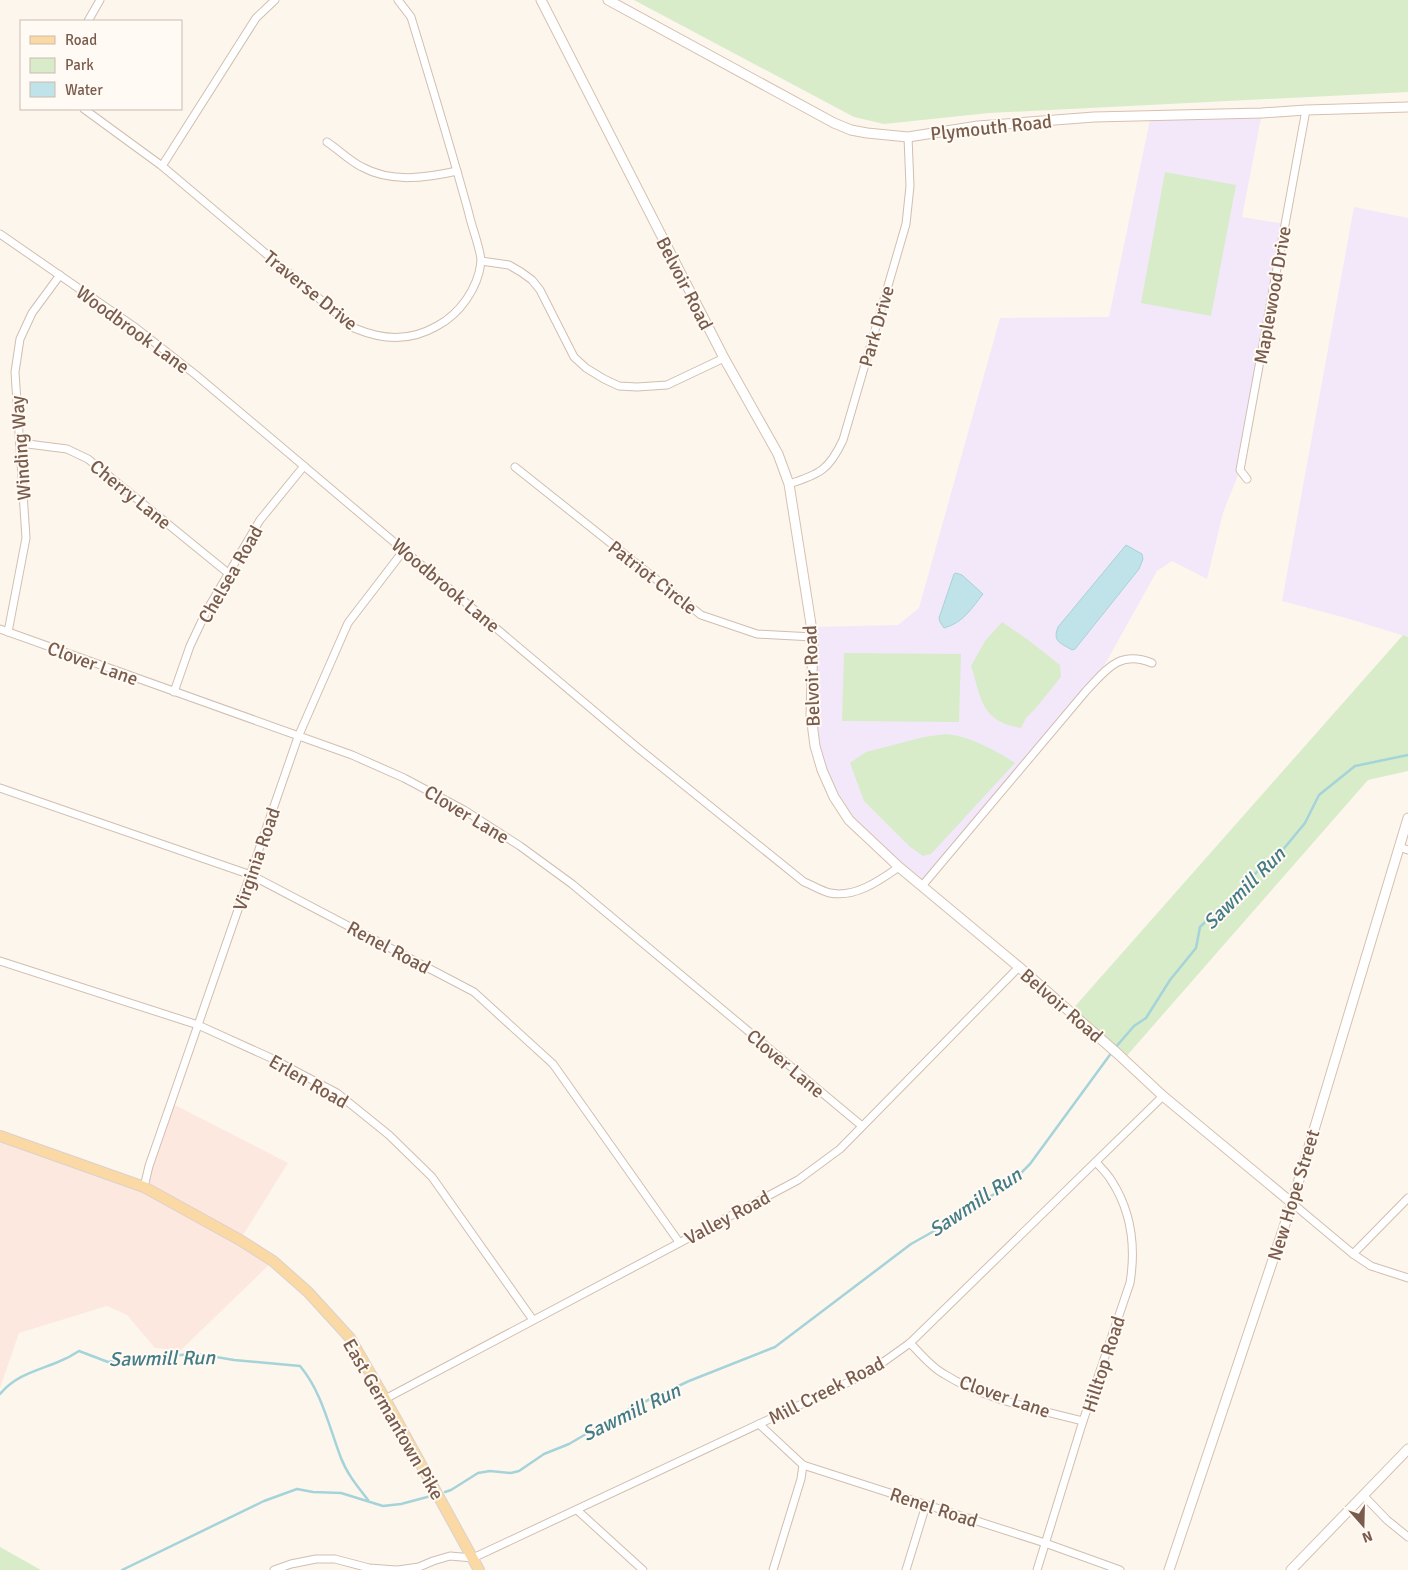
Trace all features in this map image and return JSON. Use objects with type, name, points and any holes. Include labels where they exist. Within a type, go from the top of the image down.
[{"type":"main road","name":"East Germantown Pike","points":[[0,1136],[144,1186],[240,1240],[273,1262],[308,1292],[350,1338],[479,1570]]},
{"type":"street","points":[[89,20],[100,0]]},
{"type":"street","points":[[162,166],[256,18],[275,0]]},
{"type":"street","points":[[398,0],[411,17],[457,171],[481,261],[508,265],[532,280],[540,290],[574,357],[586,368],[619,386],[667,385],[724,358]]},
{"type":"street","name":"Belvoir Road","points":[[541,0],[724,358],[778,454],[788,484],[813,637],[811,715],[815,746],[822,770],[834,797],[849,820],[898,867],[1019,967],[1163,1096],[1292,1203]]},
{"type":"street","name":"Plymouth Road","points":[[608,0],[834,123],[851,130],[867,133],[908,137],[978,126],[1094,117],[1408,107]]},
{"type":"street","name":"Traverse Drive","points":[[85,110],[162,166],[354,328],[367,334],[386,338],[408,337],[428,332],[443,324],[465,302],[473,287],[481,261]]},
{"type":"street","name":"Maplewood Drive","points":[[1247,479],[1240,470],[1306,110]]},
{"type":"street","name":"Park Drive","points":[[788,484],[811,477],[826,468],[836,456],[843,440],[906,224],[910,186],[908,137]]},
{"type":"street","points":[[328,142],[360,166],[373,173],[388,177],[434,176],[457,171]]},
{"type":"street","name":"Woodbrook Lane","points":[[0,234],[156,344],[196,375],[638,748],[804,882],[830,892],[845,893],[874,884],[898,867]]},
{"type":"street","name":"Winding Way","points":[[8,632],[26,538],[15,372],[20,339],[32,312],[60,275]]},
{"type":"street","name":"Cherry Lane","points":[[20,443],[67,450],[88,459],[228,573]]},
{"type":"street","name":"Chelsea Road","points":[[174,692],[190,646],[207,610],[228,573],[260,520],[304,466]]},
{"type":"street","name":"Patriot Circle","points":[[515,467],[701,615],[758,634],[813,637]]},
{"type":"street","name":"Virginia Road","points":[[144,1186],[149,1166],[298,737],[348,623],[404,550]]},
{"type":"street","name":"Clover Lane","points":[[0,629],[352,756],[404,778],[464,810],[520,846],[579,891],[862,1126]]},
{"type":"street","points":[[922,886],[1106,670],[1127,658],[1139,658],[1152,663]]},
{"type":"street","name":"Renel Road","points":[[0,788],[251,875],[474,992],[553,1064],[679,1242]]},
{"type":"street","name":"New Hope Street","points":[[1169,1570],[1292,1203],[1408,818]]},
{"type":"street","points":[[1399,847],[1408,850]]},
{"type":"street","name":"Erlen Road","points":[[0,961],[198,1025],[270,1058],[337,1093],[389,1135],[432,1177],[533,1320]]},
{"type":"street","name":"Valley Road","points":[[385,1398],[798,1180],[840,1149],[1019,967]]},
{"type":"street","name":"Mill Creek Road","points":[[473,1558],[868,1372],[910,1343],[1163,1096]]},
{"type":"street","name":"Hilltop Road","points":[[1037,1570],[1130,1283],[1133,1262],[1133,1237],[1127,1215],[1111,1180],[1096,1162]]},
{"type":"street","points":[[1353,1254],[1408,1198]]},
{"type":"street","points":[[1292,1203],[1370,1266],[1408,1278]]},
{"type":"street","name":"Clover Lane","points":[[910,1343],[942,1374],[959,1382],[1001,1399],[1084,1421]]},
{"type":"street","name":"Renel Road","points":[[759,1424],[802,1465],[1045,1543],[1120,1570]]},
{"type":"street","points":[[1291,1570],[1408,1449]]},
{"type":"street","points":[[773,1570],[801,1479],[802,1465]]},
{"type":"street","points":[[1364,1495],[1387,1520],[1408,1537]]},
{"type":"street","points":[[906,1570],[926,1504]]},
{"type":"street","points":[[577,1510],[643,1570]]},
{"type":"street","points":[[274,1570],[316,1559],[335,1559],[369,1569],[397,1570],[419,1567],[450,1556],[473,1558]]},
{"type":"shaded area","points":[[1262,113],[1242,217],[1285,224],[1240,470],[1223,513],[1207,579],[1172,561],[1157,571],[1095,682],[922,886],[849,820],[815,746],[811,627],[898,625],[919,608],[1000,318],[1109,317],[1151,115]]},
{"type":"shaded area","points":[[1354,207],[1408,218],[1408,637],[1282,601]]},
{"type":"shaded area","points":[[171,1103],[288,1163],[240,1240],[273,1261],[181,1350],[155,1348],[127,1315],[107,1306],[19,1333],[0,1388],[0,1136],[143,1186]]},
{"type":"green space","points":[[634,0],[1408,0],[1408,92],[989,113],[884,124],[854,117]]},
{"type":"green space","points":[[1165,172],[1236,185],[1211,316],[1141,303]]},
{"type":"green space","points":[[1002,622],[1060,665],[1061,677],[1026,718],[1021,728],[1008,725],[990,714],[981,698],[971,666],[985,641]]},
{"type":"green space","points":[[1403,635],[1408,637],[1408,771],[1368,780],[1124,1059],[1070,1012]]},
{"type":"green space","points":[[844,653],[961,654],[959,722],[842,721]]},
{"type":"green space","points":[[946,734],[982,744],[1015,763],[931,854],[923,856],[909,846],[864,801],[850,763],[866,752],[924,737]]},
{"type":"green space","points":[[0,1547],[41,1570],[0,1570]]},
{"type":"water","points":[[1126,545],[1142,554],[1143,559],[1139,569],[1075,649],[1072,650],[1061,644],[1056,636],[1058,627]]},
{"type":"water","points":[[954,574],[962,575],[983,594],[962,619],[944,628],[939,618]]},
{"type":"waterway","name":"Sawmill Run","points":[[1115,1048],[1134,1026],[1146,1018],[1170,980],[1196,948],[1200,927],[1259,870],[1281,852],[1305,823],[1319,795],[1355,766],[1408,755]]},
{"type":"waterway","name":"Sawmill Run","points":[[445,1492],[478,1473],[490,1471],[511,1473],[519,1471],[544,1454],[569,1444],[627,1410],[689,1381],[775,1347],[911,1244],[966,1213],[1012,1182],[1030,1164],[1112,1052]]},
{"type":"waterway","name":"Sawmill Run","points":[[0,1394],[20,1378],[64,1360],[79,1351],[108,1362],[144,1357],[198,1354],[234,1360],[300,1366],[308,1376],[319,1398],[343,1464],[368,1500]]},
{"type":"waterway","points":[[122,1570],[264,1501],[297,1489],[313,1492],[341,1493],[383,1506],[401,1504],[431,1496]]}]
